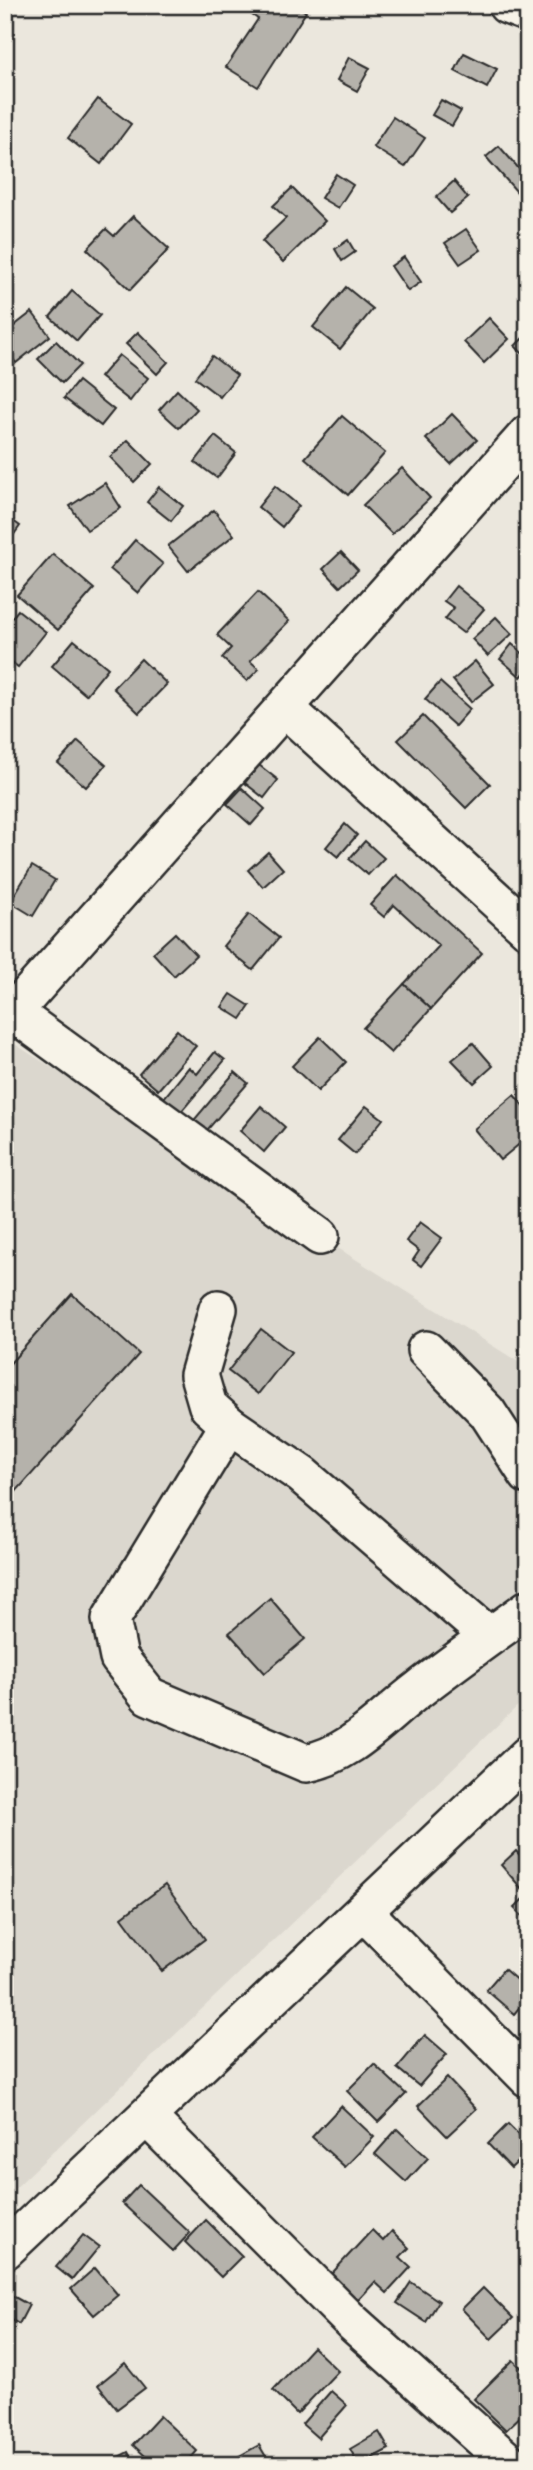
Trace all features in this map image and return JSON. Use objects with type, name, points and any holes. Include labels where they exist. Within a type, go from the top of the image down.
[{"type":"street","points":[[507,5],[528,13]]},
{"type":"street","points":[[320,1236],[9,1017],[528,434]]},
{"type":"street","points":[[285,708],[528,929]]},
{"type":"street","points":[[218,1308],[199,1375],[208,1406],[229,1425],[302,1475],[489,1636]]},
{"type":"street","points":[[426,1350],[487,1412],[528,1475]]},
{"type":"street","points":[[229,1425],[111,1619],[119,1658],[149,1696],[306,1763],[325,1760],[348,1747],[489,1636],[528,1609]]},
{"type":"street","points":[[5,2250],[528,1755]]},
{"type":"street","points":[[364,1912],[528,2078]]},
{"type":"street","points":[[147,2117],[353,2323],[512,2465]]},
{"type":"shaded area","points":[[13,1043],[528,1368],[528,1696],[5,2198],[5,1052]]},
{"type":"building","points":[[254,5],[296,5],[306,12],[258,87],[226,67],[258,19],[249,13]]},
{"type":"building","points":[[464,53],[497,69],[487,88],[455,71]]},
{"type":"building","points":[[349,57],[370,68],[357,91],[337,80]]},
{"type":"building","points":[[98,99],[131,124],[101,164],[68,138]]},
{"type":"building","points":[[441,100],[461,111],[452,126],[432,115]]},
{"type":"building","points":[[393,117],[425,138],[405,167],[373,147]]},
{"type":"building","points":[[499,146],[528,179],[528,183],[517,192],[486,157]]},
{"type":"building","points":[[336,174],[353,185],[338,208],[321,198]]},
{"type":"building","points":[[454,181],[468,198],[450,213],[436,197]]},
{"type":"building","points":[[292,188],[325,221],[283,262],[262,241],[286,218],[273,206]]},
{"type":"building","points":[[133,216],[169,249],[130,290],[87,249],[106,229],[114,236]]},
{"type":"building","points":[[466,229],[481,250],[460,264],[445,243]]},
{"type":"building","points":[[348,240],[355,252],[342,261],[335,249]]},
{"type":"building","points":[[404,257],[421,282],[408,291],[391,266]]},
{"type":"building","points":[[346,287],[373,309],[340,349],[313,327]]},
{"type":"building","points":[[72,291],[100,315],[77,341],[50,317]]},
{"type":"building","points":[[32,312],[50,336],[16,363],[5,349],[5,333]]},
{"type":"building","points":[[489,318],[509,339],[484,363],[464,342]]},
{"type":"building","points":[[138,332],[168,362],[157,374],[126,344]]},
{"type":"building","points":[[528,333],[528,357],[527,358],[515,346]]},
{"type":"building","points":[[56,341],[80,365],[62,383],[38,359]]},
{"type":"building","points":[[119,355],[148,378],[130,401],[100,377]]},
{"type":"building","points":[[212,356],[237,375],[220,397],[195,378]]},
{"type":"building","points":[[78,381],[114,410],[101,426],[64,398]]},
{"type":"building","points":[[177,390],[197,409],[179,428],[159,410]]},
{"type":"building","points":[[452,414],[477,440],[451,464],[426,439]]},
{"type":"building","points":[[342,416],[385,453],[348,495],[305,458]]},
{"type":"building","points":[[215,436],[236,453],[217,478],[195,462]]},
{"type":"building","points":[[128,440],[152,464],[134,482],[110,457]]},
{"type":"building","points":[[402,468],[430,498],[392,534],[363,505]]},
{"type":"building","points":[[105,483],[121,508],[87,530],[70,506]]},
{"type":"building","points":[[275,486],[299,506],[282,527],[258,507]]},
{"type":"building","points":[[159,487],[183,506],[171,521],[147,502]]},
{"type":"building","points":[[214,510],[234,535],[188,571],[168,546]]},
{"type":"building","points":[[5,515],[20,526],[5,547]]},
{"type":"building","points":[[135,540],[163,564],[138,593],[110,569]]},
{"type":"building","points":[[341,552],[358,570],[340,587],[323,569]]},
{"type":"building","points":[[53,554],[94,589],[58,630],[17,595]]},
{"type":"building","points":[[456,586],[484,609],[463,633],[445,619],[454,608],[444,601]]},
{"type":"building","points":[[258,592],[289,621],[250,661],[259,669],[247,681],[222,658],[231,648],[217,635]]},
{"type":"building","points":[[18,610],[46,632],[18,667],[5,657],[5,626]]},
{"type":"building","points":[[496,617],[512,634],[488,656],[472,639]]},
{"type":"building","points":[[74,640],[108,668],[86,695],[52,666]]},
{"type":"building","points":[[512,644],[528,658],[528,669],[521,677],[500,659]]},
{"type":"building","points":[[141,659],[167,684],[139,713],[113,688]]},
{"type":"building","points":[[475,661],[494,684],[471,702],[453,680]]},
{"type":"building","points":[[440,682],[470,709],[455,726],[425,699]]},
{"type":"building","points":[[423,716],[490,784],[466,808],[398,740]]},
{"type":"building","points":[[78,741],[106,765],[86,787],[58,763]]},
{"type":"building","points":[[259,765],[278,780],[264,798],[245,783]]},
{"type":"building","points":[[242,788],[265,809],[251,825],[227,804]]},
{"type":"building","points":[[345,824],[357,835],[338,857],[326,847]]},
{"type":"building","points":[[365,841],[384,858],[368,875],[349,859]]},
{"type":"building","points":[[268,852],[283,869],[263,887],[248,870]]},
{"type":"building","points":[[32,866],[55,880],[33,916],[10,902]]},
{"type":"building","points":[[397,875],[482,953],[431,1009],[404,984],[439,946],[394,905],[384,917],[370,905]]},
{"type":"building","points":[[249,914],[279,938],[253,970],[223,946]]},
{"type":"building","points":[[175,933],[196,955],[174,976],[153,953]]},
{"type":"building","points":[[404,984],[431,1009],[391,1053],[363,1028]]},
{"type":"building","points":[[231,994],[250,1006],[241,1019],[222,1007]]},
{"type":"building","points":[[177,1030],[196,1046],[158,1090],[139,1074]]},
{"type":"building","points":[[320,1037],[346,1062],[318,1091],[292,1066]]},
{"type":"building","points":[[473,1043],[493,1066],[474,1083],[452,1060]]},
{"type":"building","points":[[215,1052],[225,1060],[180,1113],[163,1099],[189,1067],[197,1074]]},
{"type":"building","points":[[235,1072],[248,1083],[202,1136],[189,1126]]},
{"type":"building","points":[[514,1095],[528,1111],[528,1137],[500,1160],[474,1129]]},
{"type":"building","points":[[261,1106],[285,1127],[264,1152],[240,1131]]},
{"type":"building","points":[[366,1106],[383,1119],[355,1154],[338,1140]]},
{"type":"building","points":[[420,1222],[442,1238],[421,1266],[413,1260],[419,1251],[406,1241]]},
{"type":"building","points":[[72,1294],[139,1354],[5,1504],[5,1369]]},
{"type":"building","points":[[261,1329],[291,1352],[258,1394],[228,1371]]},
{"type":"building","points":[[270,1598],[305,1639],[265,1673],[229,1633]]},
{"type":"building","points":[[516,1851],[528,1864],[528,1884],[522,1889],[501,1865]]},
{"type":"building","points":[[165,1885],[205,1939],[162,1971],[122,1917]]},
{"type":"building","points":[[528,1894],[528,1922],[514,1908]]},
{"type":"building","points":[[504,1969],[528,1990],[528,1997],[514,2014],[486,1990]]},
{"type":"building","points":[[425,2035],[447,2054],[419,2086],[397,2068]]},
{"type":"building","points":[[374,2064],[406,2094],[378,2122],[347,2091]]},
{"type":"building","points":[[447,2078],[476,2109],[447,2136],[418,2106]]},
{"type":"building","points":[[341,2106],[374,2137],[345,2167],[312,2137]]},
{"type":"building","points":[[508,2124],[528,2144],[528,2152],[511,2168],[488,2144]]},
{"type":"building","points":[[397,2129],[428,2158],[406,2182],[375,2154]]},
{"type":"building","points":[[139,2185],[190,2233],[173,2251],[122,2203]]},
{"type":"building","points":[[206,2220],[242,2256],[221,2277],[185,2242]]},
{"type":"building","points":[[372,2230],[383,2241],[392,2231],[409,2248],[400,2257],[411,2267],[387,2293],[375,2282],[348,2311],[321,2285]]},
{"type":"building","points":[[83,2235],[99,2247],[72,2280],[56,2267]]},
{"type":"building","points":[[95,2268],[118,2295],[94,2315],[71,2289]]},
{"type":"building","points":[[411,2282],[439,2301],[426,2322],[397,2303]]},
{"type":"building","points":[[483,2288],[513,2318],[491,2339],[462,2309]]},
{"type":"building","points":[[9,2294],[29,2305],[19,2324],[5,2316],[5,2301]]},
{"type":"building","points":[[313,2347],[338,2371],[297,2414],[273,2390]]},
{"type":"building","points":[[513,2360],[528,2374],[528,2409],[506,2430],[474,2399]]},
{"type":"building","points":[[125,2363],[145,2388],[117,2409],[98,2385]]},
{"type":"building","points":[[331,2391],[347,2405],[318,2438],[302,2424]]},
{"type":"building","points":[[160,2416],[197,2451],[185,2465],[155,2465],[133,2445]]},
{"type":"building","points":[[379,2432],[389,2449],[359,2465],[350,2449]]},
{"type":"building","points":[[259,2445],[271,2465],[228,2465],[227,2463]]},
{"type":"building","points":[[128,2452],[135,2465],[103,2465]]}]
